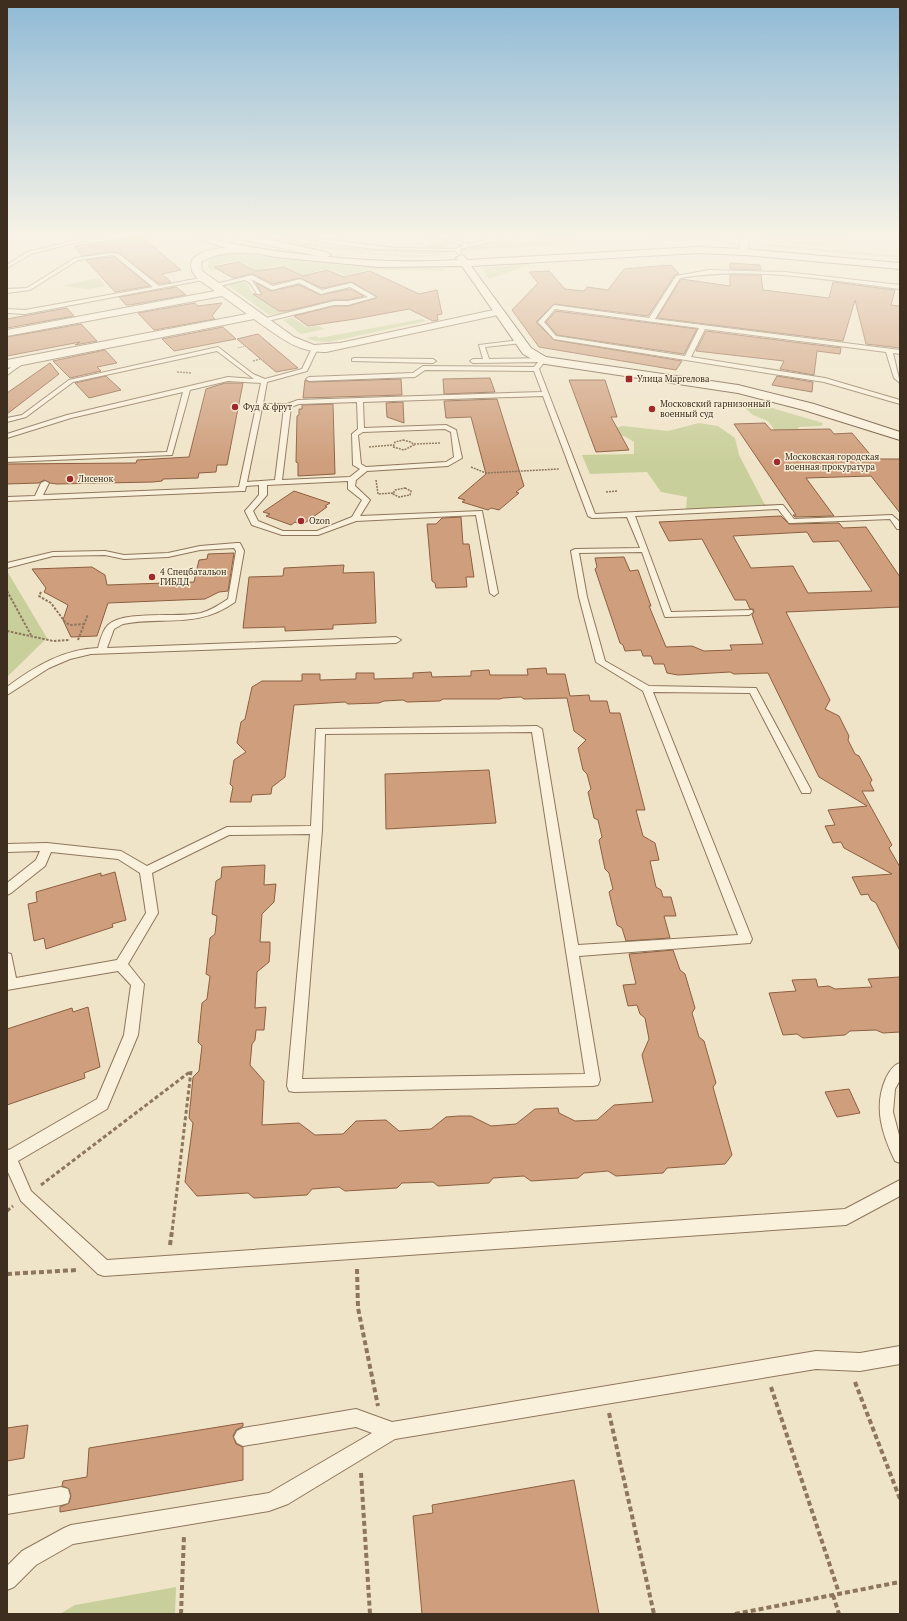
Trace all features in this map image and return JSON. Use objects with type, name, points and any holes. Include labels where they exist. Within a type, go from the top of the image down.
[{"type":"street","points":[[7,333],[112,311]]},
{"type":"street","points":[[250,311],[294,342],[314,350],[340,347],[498,312],[539,364],[738,389],[808,407],[900,436]]},
{"type":"street","points":[[7,364],[260,318]]},
{"type":"lane","points":[[7,311],[25,312],[32,311]]},
{"type":"lane","points":[[260,318],[296,311]]},
{"type":"lane","points":[[551,311],[541,322],[554,338],[824,380],[900,402]]},
{"type":"lane","points":[[581,311],[900,352]]},
{"type":"lane","points":[[651,320],[657,311]]},
{"type":"lane","points":[[687,358],[703,326]]},
{"type":"lane","points":[[487,361],[481,346],[521,342]]},
{"type":"lane","points":[[7,420],[24,416],[71,381],[218,349],[251,375],[264,381]]},
{"type":"lane","points":[[7,436],[69,416],[187,389],[228,380],[264,381],[305,370],[314,350]]},
{"type":"lane","points":[[889,351],[897,378],[900,381]]},
{"type":"lane","points":[[7,373],[25,360]]},
{"type":"lane","points":[[354,360],[440,361]]},
{"type":"lane","points":[[463,361],[539,364]]},
{"type":"lane","points":[[309,379],[415,375],[423,368],[539,364]]},
{"type":"lane","points":[[539,364],[546,394],[592,516],[780,507],[792,521],[892,517],[900,527]]},
{"type":"lane","points":[[7,499],[242,489],[264,381]]},
{"type":"lane","points":[[7,460],[170,454],[187,389]]},
{"type":"lane","points":[[259,406],[288,406],[298,402],[546,394]]},
{"type":"lane","points":[[360,400],[361,430]]},
{"type":"lane","points":[[278,482],[288,406]]},
{"type":"lane","points":[[446,427],[454,431],[456,443],[458,458],[448,464],[366,469],[357,465],[355,434],[361,430],[446,427]]},
{"type":"lane","points":[[51,468],[56,458]]},
{"type":"lane","points":[[243,484],[354,478],[366,469]]},
{"type":"lane","points":[[354,478],[351,487],[366,500],[355,519]]},
{"type":"lane","points":[[38,498],[44,483]]},
{"type":"lane","points":[[263,483],[263,495],[249,511],[254,523],[282,533],[318,533],[355,519],[480,513],[494,593]]},
{"type":"lane","points":[[630,514],[645,550],[668,615],[749,612]]},
{"type":"lane","points":[[7,566],[53,554],[105,553],[124,557],[168,555],[200,548],[237,545],[240,551],[232,600],[227,606],[220,610],[198,617],[123,621],[111,628],[102,650]]},
{"type":"lane","points":[[645,550],[575,550],[584,597],[601,662],[647,689],[753,690],[806,790]]},
{"type":"lane","points":[[7,692],[26,678],[64,656],[102,650],[236,642],[396,640]]},
{"type":"lane","points":[[572,951],[746,940],[647,689]]},
{"type":"lane","points":[[537,729],[592,1080],[294,1086],[316,830],[320,731],[537,729]]},
{"type":"lane","points":[[146,871],[227,831],[316,830]]},
{"type":"lane","points":[[7,890],[41,863],[48,847]]},
{"type":"lane","points":[[7,848],[48,847],[121,855],[146,871],[152,913],[121,965],[9,984],[7,958]]},
{"type":"lane","points":[[121,965],[138,984],[131,1035],[102,1104],[8,1157],[26,1196],[104,1268],[846,1217],[900,1188]]},
{"type":"lane","points":[[900,1069],[888,1088],[885,1104],[888,1128],[892,1141],[900,1156]]},
{"type":"lane","points":[[7,1580],[29,1558],[71,1535],[269,1502],[281,1497],[359,1451],[387,1430],[605,1396],[816,1360],[860,1362],[900,1355]]},
{"type":"lane","points":[[243,1437],[356,1418],[387,1430]]},
{"type":"lane","points":[[7,1505],[62,1496]]},
{"type":"path","points":[[356,447],[393,445],[395,442],[403,440],[414,444],[456,443]]},
{"type":"path","points":[[393,445],[395,448],[404,450],[412,448],[414,444]]},
{"type":"path","points":[[471,467],[486,473],[573,468]]},
{"type":"path","points":[[354,478],[376,478],[378,494],[393,493],[395,490],[402,488],[409,490],[411,493],[403,497],[396,496],[393,493]]},
{"type":"path","points":[[606,492],[618,491]]},
{"type":"path","points":[[7,591],[31,636]]},
{"type":"path","points":[[41,592],[39,596],[51,603],[65,622],[70,625],[84,624]]},
{"type":"path","points":[[78,640],[88,614]]},
{"type":"path","points":[[7,631],[54,641],[106,639]]},
{"type":"path","points":[[7,1211],[191,1071],[168,1264]]},
{"type":"path","points":[[357,1251],[358,1308],[387,1430]]},
{"type":"path","points":[[7,1274],[104,1268]]},
{"type":"path","points":[[847,1362],[900,1499]]},
{"type":"path","points":[[765,1369],[839,1593]]},
{"type":"path","points":[[605,1396],[654,1614]]},
{"type":"path","points":[[359,1451],[370,1614]]},
{"type":"path","points":[[181,1614],[185,1517]]},
{"type":"path","points":[[735,1614],[900,1582]]},
{"type":"path","points":[[833,1595],[840,1614]]},
{"type":"green space","points":[[263,311],[293,311],[278,314],[269,315]]},
{"type":"green space","points":[[302,316],[293,318],[307,327],[319,326],[325,329],[301,334],[283,320]]},
{"type":"green space","points":[[422,319],[426,321],[329,342],[315,341],[306,338],[316,336],[319,338]]},
{"type":"green space","points":[[742,405],[772,408],[823,423],[821,426],[799,427],[797,430],[831,475],[824,478],[811,474],[801,466],[768,421],[753,415]]},
{"type":"green space","points":[[699,423],[718,426],[735,438],[739,455],[765,505],[686,509],[687,497],[661,492],[647,472],[590,474],[582,455],[634,454],[634,442],[624,436],[599,437],[598,432],[623,426],[668,431]]},
{"type":"green space","points":[[7,571],[47,638],[7,677]]},
{"type":"green space","points":[[176,1587],[175,1614],[60,1614],[75,1605]]},
{"type":"building","points":[[53,311],[69,311],[74,316],[7,328],[7,319]]},
{"type":"building","points":[[151,311],[216,311],[212,316],[215,319],[154,330],[138,313]]},
{"type":"building","points":[[315,311],[400,311],[308,326],[294,316]]},
{"type":"building","points":[[412,311],[441,311],[442,314],[437,315],[438,320],[433,321]]},
{"type":"building","points":[[512,311],[547,311],[536,322],[554,340],[682,361],[676,370],[539,347]]},
{"type":"building","points":[[556,311],[697,329],[684,354],[557,335],[546,322]]},
{"type":"building","points":[[606,311],[652,311],[648,316]]},
{"type":"building","points":[[662,311],[852,311],[843,341],[657,318]]},
{"type":"building","points":[[858,311],[900,311],[900,348],[866,344]]},
{"type":"building","points":[[81,324],[97,341],[75,345],[80,342],[7,356],[7,337]]},
{"type":"building","points":[[223,327],[236,339],[174,351],[162,339]]},
{"type":"building","points":[[706,331],[841,348],[840,354],[817,351],[814,375],[780,369],[784,361],[696,351]]},
{"type":"building","points":[[258,334],[298,368],[276,372],[237,339]]},
{"type":"building","points":[[105,350],[117,363],[97,367],[101,371],[70,378],[53,361]]},
{"type":"building","points":[[50,363],[59,374],[7,414],[7,393]]},
{"type":"building","points":[[106,376],[121,390],[89,398],[75,383]]},
{"type":"building","points":[[777,376],[813,382],[812,392],[772,385]]},
{"type":"building","points":[[490,378],[495,392],[444,394],[443,379]]},
{"type":"building","points":[[401,379],[402,395],[303,398],[305,380],[309,382]]},
{"type":"building","points":[[569,380],[605,380],[617,417],[611,417],[629,450],[596,452]]},
{"type":"building","points":[[225,383],[243,383],[227,465],[217,465],[216,472],[199,473],[198,478],[163,479],[162,481],[153,482],[57,484],[44,480],[39,483],[7,484],[7,464],[136,463],[137,460],[189,457],[206,389]]},
{"type":"building","points":[[497,399],[524,486],[516,492],[519,493],[499,510],[491,508],[488,510],[462,502],[465,500],[458,498],[486,474],[471,417],[446,418],[444,401]]},
{"type":"building","points":[[403,402],[404,423],[387,417],[386,403]]},
{"type":"building","points":[[333,404],[335,474],[298,476],[298,463],[296,462],[297,416],[299,415],[299,409],[302,409],[302,405]]},
{"type":"building","points":[[765,423],[771,430],[830,429],[834,434],[852,433],[874,459],[900,459],[900,513],[871,476],[806,478],[834,516],[795,517],[793,515],[796,515],[734,424]]},
{"type":"building","points":[[294,491],[330,503],[325,506],[327,507],[302,525],[295,522],[291,525],[266,516],[270,514],[263,512]]},
{"type":"building","points":[[781,516],[789,524],[839,523],[843,528],[866,527],[900,577],[900,607],[786,612],[830,700],[825,709],[839,716],[849,736],[848,740],[855,754],[859,756],[872,780],[870,783],[874,791],[862,791],[892,845],[889,848],[900,867],[900,951],[876,903],[871,900],[868,894],[861,895],[852,877],[892,874],[844,848],[841,842],[833,843],[825,826],[835,825],[828,810],[867,806],[819,777],[768,673],[734,674],[730,672],[678,675],[667,673],[664,664],[654,664],[651,656],[643,656],[641,650],[625,651],[623,645],[620,643],[595,569],[597,567],[595,558],[624,557],[630,571],[638,570],[651,606],[649,606],[666,647],[692,646],[704,651],[732,650],[730,645],[763,644],[752,615],[754,612],[753,609],[750,609],[746,600],[735,600],[702,539],[669,541],[659,522]],"holes":[[[807,532],[813,542],[839,541],[872,591],[808,593],[793,566],[751,568],[733,536]]]},
{"type":"building","points":[[461,517],[463,544],[469,544],[474,577],[466,577],[467,587],[436,588],[435,583],[432,581],[427,524],[436,524],[442,518]]},
{"type":"building","points":[[234,553],[228,591],[219,592],[205,599],[108,603],[97,636],[71,637],[63,620],[68,605],[44,592],[46,588],[32,569],[92,567],[105,575],[107,585],[194,582],[199,560],[207,559],[208,554]]},
{"type":"building","points":[[344,565],[343,573],[374,572],[376,623],[333,625],[333,629],[285,631],[285,627],[243,628],[249,577],[283,576],[284,568]]},
{"type":"building","points":[[546,668],[547,674],[565,674],[570,696],[589,695],[590,701],[607,701],[610,713],[620,713],[645,810],[636,810],[643,836],[655,843],[659,860],[650,861],[656,887],[661,890],[663,897],[671,897],[676,916],[664,916],[670,938],[626,941],[622,928],[617,925],[609,892],[613,889],[609,873],[605,869],[599,840],[602,837],[598,820],[594,818],[588,792],[591,789],[587,774],[583,770],[578,748],[586,740],[574,731],[567,698],[524,699],[521,697],[500,699],[443,699],[440,701],[407,702],[403,700],[384,701],[379,703],[348,704],[345,702],[294,705],[285,777],[272,787],[271,794],[252,795],[251,802],[230,802],[233,787],[230,784],[234,760],[246,752],[237,743],[241,722],[245,719],[252,687],[262,681],[302,681],[302,674],[320,674],[320,680],[356,679],[356,673],[374,673],[374,679],[413,678],[413,673],[431,672],[432,677],[471,676],[471,671],[489,670],[490,675],[528,675],[527,669]]},
{"type":"building","points":[[489,770],[496,823],[386,829],[385,774]]},
{"type":"building","points":[[265,865],[264,885],[276,884],[274,902],[262,914],[260,942],[270,942],[270,952],[269,962],[257,972],[255,1008],[266,1007],[264,1030],[256,1030],[255,1040],[252,1044],[250,1065],[264,1081],[262,1125],[299,1123],[315,1135],[343,1134],[356,1121],[386,1120],[399,1131],[431,1129],[446,1117],[471,1116],[491,1126],[516,1124],[535,1109],[558,1108],[559,1113],[575,1121],[597,1120],[614,1105],[653,1102],[642,1055],[649,1039],[645,1018],[640,1014],[637,1005],[628,1006],[623,985],[636,984],[629,954],[673,950],[680,970],[685,974],[695,1008],[692,1013],[699,1037],[704,1041],[716,1083],[713,1087],[732,1155],[725,1164],[667,1168],[663,1173],[616,1176],[608,1171],[584,1173],[578,1178],[531,1181],[524,1176],[493,1178],[489,1183],[438,1186],[433,1182],[402,1183],[397,1188],[345,1191],[339,1187],[312,1189],[307,1195],[254,1198],[248,1193],[197,1196],[185,1182],[193,1123],[189,1118],[193,1077],[199,1071],[202,1046],[198,1042],[202,1003],[207,999],[210,976],[206,974],[210,938],[215,934],[217,916],[212,914],[216,881],[221,878],[222,867]]},
{"type":"building","points":[[115,872],[126,920],[112,924],[113,927],[46,949],[44,938],[34,941],[28,904],[37,902],[36,892],[101,873],[101,876]]},
{"type":"building","points":[[900,977],[900,1032],[883,1033],[876,1030],[850,1031],[845,1035],[803,1038],[797,1034],[783,1035],[769,993],[796,991],[792,980],[816,979],[818,987],[829,986],[835,989],[872,987],[868,979]]},
{"type":"building","points":[[88,1007],[100,1067],[84,1073],[85,1078],[7,1105],[7,1029],[72,1008],[73,1012]]},
{"type":"building","points":[[849,1089],[860,1113],[837,1117],[825,1092]]},
{"type":"building","points":[[243,1423],[243,1426],[236,1430],[233,1436],[236,1444],[243,1447],[243,1480],[60,1512],[60,1507],[69,1503],[71,1496],[69,1489],[62,1486],[63,1481],[87,1477],[89,1448]]},
{"type":"building","points":[[28,1425],[24,1458],[7,1461],[7,1428]]},
{"type":"building","points":[[574,1480],[599,1614],[422,1614],[413,1516],[433,1513],[432,1505]]},
{"type":"place","name":"Улица Маргелова","points":[[629,379]]},
{"type":"place","name":"Фуд & фрут","points":[[235,407]]},
{"type":"place","name":"Московский гарнизонный военный суд","points":[[652,409]]},
{"type":"place","name":"Московская городская военная прокуратура","points":[[777,462]]},
{"type":"place","name":"Лисенок","points":[[70,479]]},
{"type":"place","name":"Ozon","points":[[301,521]]},
{"type":"place","name":"4 Спецбатальон ГИБДД","points":[[152,577]]}]
